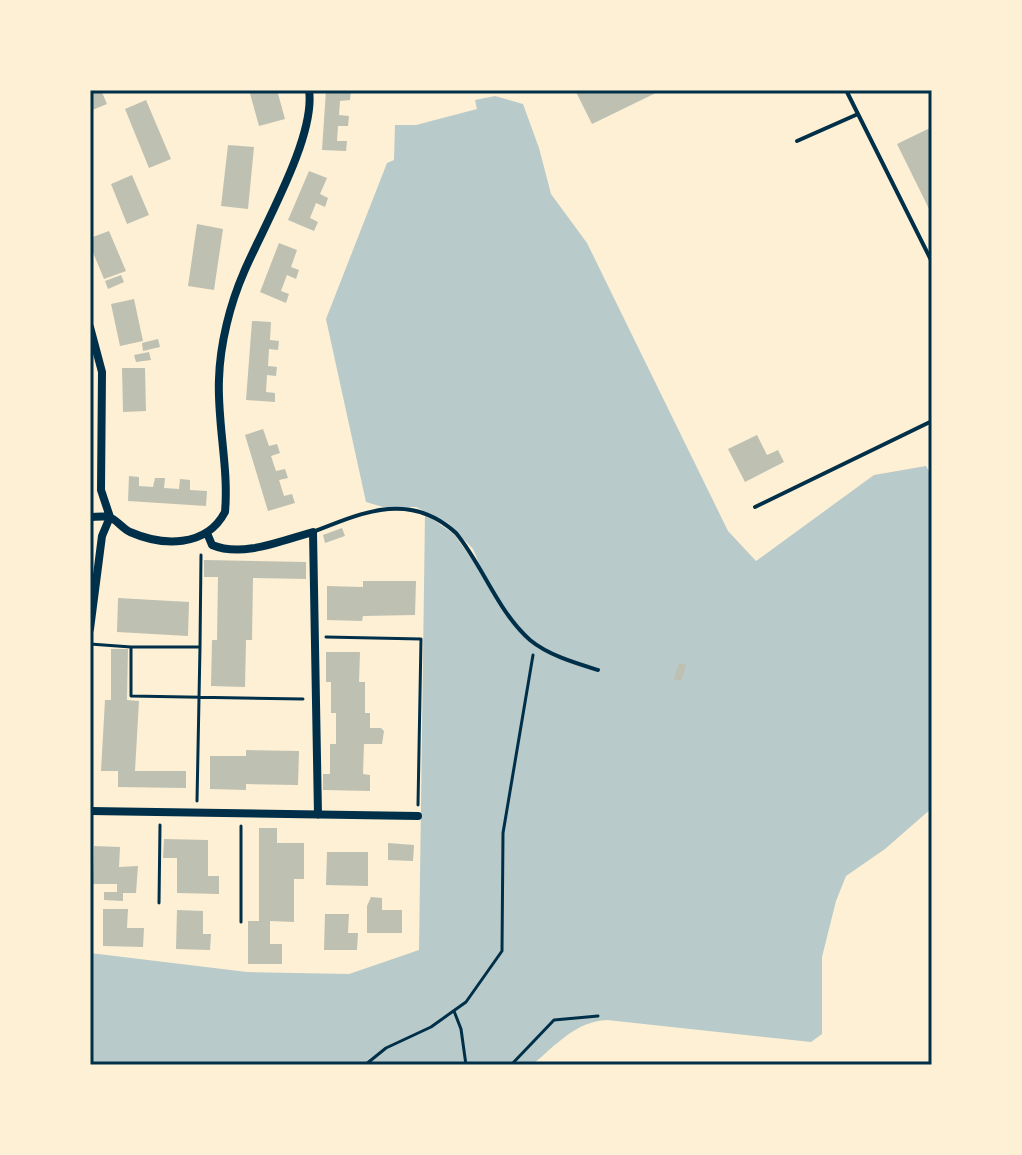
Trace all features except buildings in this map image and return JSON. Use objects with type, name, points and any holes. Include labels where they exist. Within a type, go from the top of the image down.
[{"type":"street","points":[[90,327],[102,372],[101,490],[110,517],[119,526],[145,537],[171,542],[207,533],[225,512],[219,379],[226,330],[242,276],[299,147],[310,99],[309,90]]},
{"type":"street","points":[[90,517],[110,517]]},
{"type":"street","points":[[90,629],[102,536],[110,517]]},
{"type":"street","points":[[207,533],[212,545],[234,550],[313,532],[318,815]]},
{"type":"street","points":[[90,811],[418,816]]},
{"type":"lane","points":[[846,90],[932,262]]},
{"type":"lane","points":[[797,141],[858,114]]},
{"type":"lane","points":[[755,507],[932,421]]},
{"type":"lane","points":[[313,532],[363,512],[389,508],[427,514],[447,524],[456,533],[512,620],[535,643],[568,660],[598,670]]},
{"type":"path","points":[[195,538],[201,552],[196,813]]},
{"type":"path","points":[[314,637],[421,639],[418,816]]},
{"type":"path","points":[[365,1065],[386,1048],[431,1027],[454,1011],[479,988],[502,951],[503,833],[535,643]]},
{"type":"path","points":[[90,644],[200,647]]},
{"type":"path","points":[[131,647],[131,696],[315,700]]},
{"type":"path","points":[[159,903],[160,813]]},
{"type":"path","points":[[241,814],[241,922]]},
{"type":"path","points":[[454,1011],[461,1029],[466,1065]]},
{"type":"path","points":[[511,1065],[554,1020],[598,1016]]},
{"type":"shaded area","points":[[495,96],[523,104],[551,194],[587,243],[728,531],[756,561],[874,475],[926,466],[932,477],[932,808],[885,849],[846,876],[836,901],[822,957],[822,1034],[811,1042],[607,1020],[596,1021],[576,1030],[532,1065],[90,1065],[90,953],[247,972],[349,974],[419,950],[425,514],[454,534],[485,578],[473,549],[448,523],[416,507],[383,507],[366,502],[326,319],[387,163],[394,160],[395,125],[416,125],[477,109],[475,100]]}]
